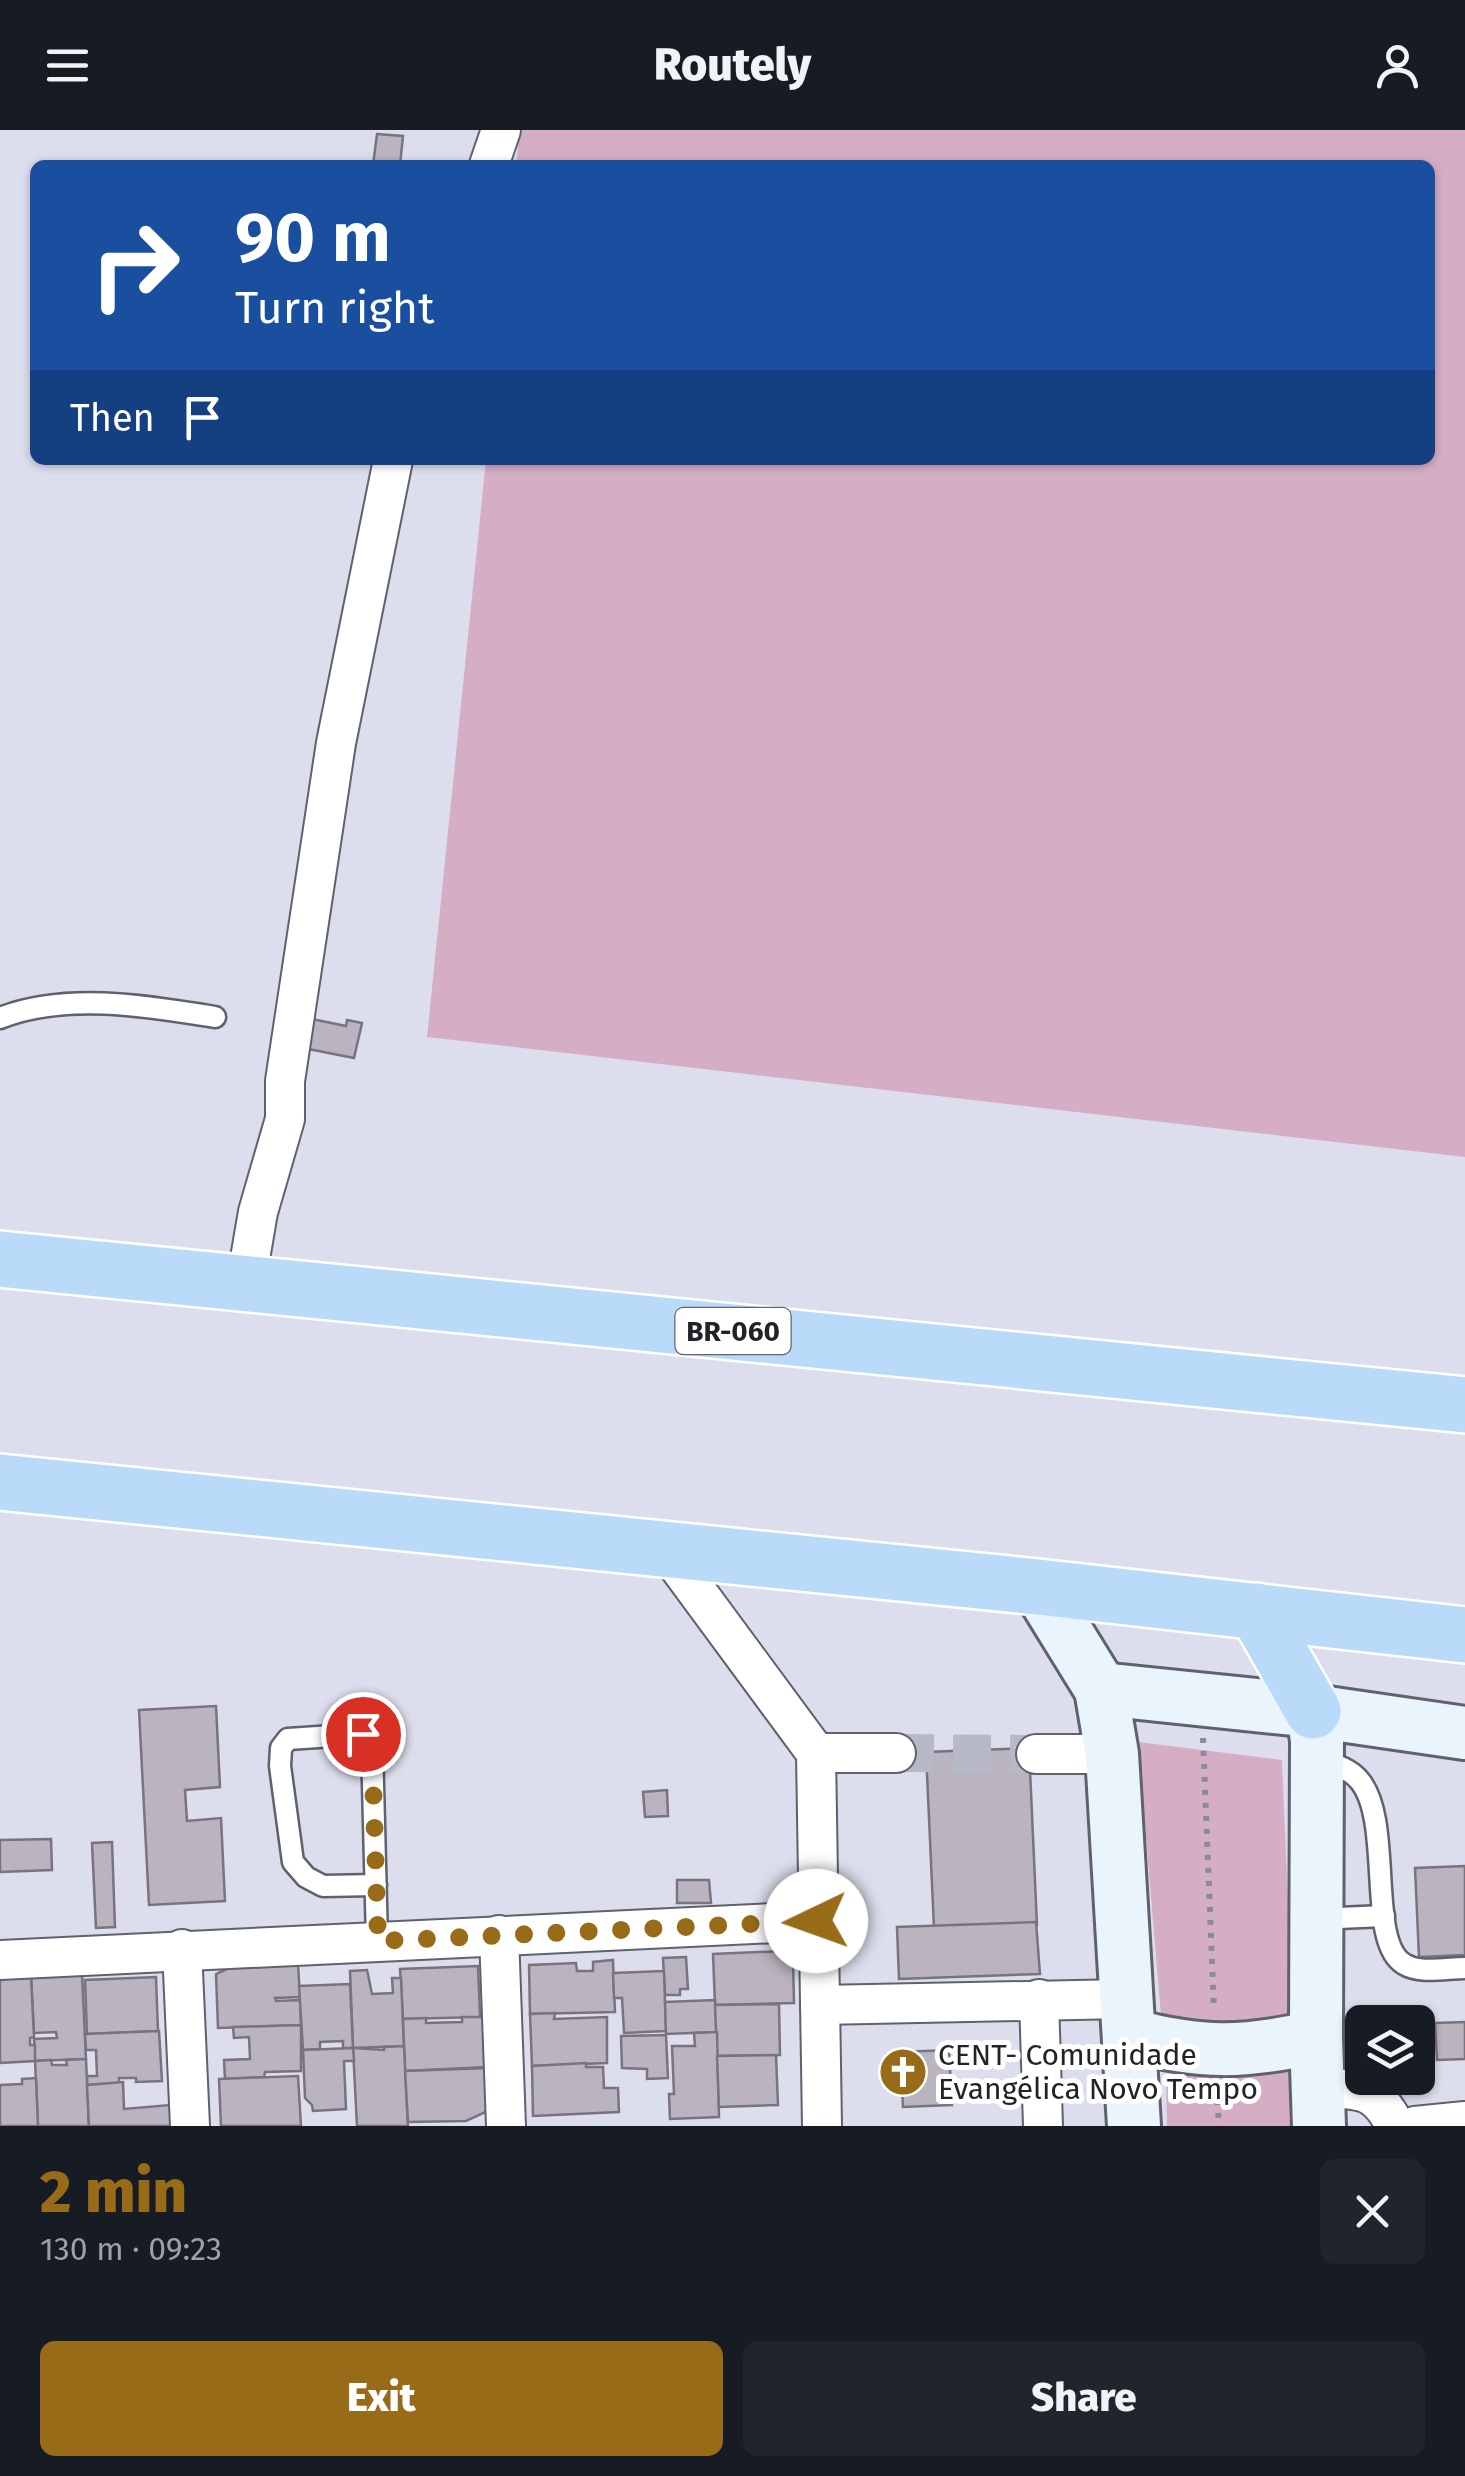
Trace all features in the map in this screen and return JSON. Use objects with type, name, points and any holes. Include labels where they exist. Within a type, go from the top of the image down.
[{"type":"highway","name":"BR-060","points":[[0,1258],[1465,1405]]},
{"type":"highway","points":[[0,1482],[1038,1587],[1465,1635]]},
{"type":"highway","points":[[1256,1611],[1315,1734]]},
{"type":"main road","points":[[1038,1587],[1101,1689],[1112,1754],[1134,2126]]},
{"type":"main road","points":[[1101,1689],[1201,1698],[1315,1734],[1465,1732]]},
{"type":"main road","points":[[1315,1734],[1319,2107]]},
{"type":"main road","points":[[1127,2017],[1172,2046],[1216,2051],[1262,2049],[1316,2037]]},
{"type":"street","points":[[490,160],[501,130]]},
{"type":"street","points":[[246,1282],[258,1212],[285,1119],[285,1081],[336,744],[392,465]]},
{"type":"street","points":[[667,1551],[816,1753],[822,2126]]},
{"type":"street","points":[[816,1753],[896,1753]]},
{"type":"street","points":[[1036,1754],[1112,1754]]},
{"type":"street","points":[[0,1960],[816,1921]]},
{"type":"street","points":[[499,1935],[506,2126]]},
{"type":"street","points":[[182,1949],[190,2126]]},
{"type":"street","points":[[820,2005],[1039,1999],[1127,2017]]},
{"type":"street","points":[[1039,1999],[1043,2126]]},
{"type":"street","points":[[1319,2107],[1366,2091],[1388,2110],[1395,2126]]},
{"type":"street","points":[[1414,2126],[1465,2121]]},
{"type":"lane","points":[[0,1018],[20,1010],[65,1004],[150,1007],[215,1017]]},
{"type":"lane","points":[[376,1885],[323,1886],[306,1877],[293,1862],[280,1766],[281,1748],[288,1739],[363,1734],[372,1745],[378,1941]]},
{"type":"lane","points":[[1315,1734],[1371,1798],[1384,1916],[1392,1952],[1406,1966],[1465,1968]]},
{"type":"lane","points":[[1316,1918],[1384,1916]]},
{"type":"path","points":[[1201,1698],[1219,2126]]},
{"type":"shaded area","points":[[520,130],[1465,130],[1465,1157],[427,1037],[485,465],[1435,465],[1435,160],[517,160]]},
{"type":"shaded area","points":[[1138,1742],[1282,1760],[1293,2023],[1162,2027]]},
{"type":"shaded area","points":[[1296,2070],[1297,2126],[1167,2126],[1166,2074]]},
{"type":"building","points":[[377,134],[403,136],[401,160],[374,160]]},
{"type":"building","points":[[312,1019],[346,1026],[347,1020],[362,1023],[354,1058],[308,1049]]},
{"type":"building","points":[[216,1706],[220,1787],[185,1790],[187,1821],[221,1818],[225,1901],[149,1905],[139,1710]]},
{"type":"building","points":[[1029,1748],[1037,1925],[934,1928],[926,1752]]},
{"type":"building","points":[[667,1790],[668,1816],[645,1817],[643,1792]]},
{"type":"building","points":[[51,1839],[52,1870],[0,1872],[0,1840]]},
{"type":"building","points":[[112,1842],[115,1927],[96,1928],[92,1843]]},
{"type":"building","points":[[1465,1866],[1465,1955],[1419,1957],[1415,1868]]},
{"type":"building","points":[[677,1880],[709,1880],[711,1903],[677,1903]]},
{"type":"building","points":[[1036,1922],[1040,1974],[899,1979],[897,1927]]},
{"type":"building","points":[[784,1951],[793,1960],[794,2003],[715,2005],[713,1954]]},
{"type":"building","points":[[686,1957],[688,1989],[680,1989],[680,1995],[665,1995],[663,1958]]},
{"type":"building","points":[[613,1960],[615,2012],[530,2014],[529,1965],[576,1963],[577,1971],[593,1971],[593,1962]]},
{"type":"building","points":[[298,1964],[300,1997],[275,1998],[300,2000],[301,2025],[218,2028],[216,1974],[231,1967]]},
{"type":"building","points":[[478,1966],[480,2017],[403,2019],[400,1969]]},
{"type":"building","points":[[367,1970],[372,1994],[393,1993],[392,1978],[401,1978],[404,2046],[353,2048],[350,1971]]},
{"type":"building","points":[[664,1971],[666,2031],[624,2033],[622,1998],[614,1998],[613,1973]]},
{"type":"building","points":[[82,1974],[86,2059],[35,2061],[34,2039],[57,2038],[56,2032],[34,2033],[31,1976]]},
{"type":"building","points":[[31,1977],[34,2037],[30,2038],[30,2045],[35,2045],[35,2061],[0,2063],[0,1978]]},
{"type":"building","points":[[156,1977],[158,2031],[87,2034],[85,1980]]},
{"type":"building","points":[[350,1984],[353,2048],[343,2048],[343,2041],[320,2042],[320,2049],[303,2050],[299,1986]]},
{"type":"building","points":[[715,2000],[717,2032],[666,2034],[665,2002]]},
{"type":"building","points":[[779,2004],[780,2055],[717,2056],[715,2005]]},
{"type":"building","points":[[555,2013],[554,2019],[607,2017],[607,2063],[532,2066],[530,2014]]},
{"type":"building","points":[[462,2017],[486,2017],[487,2067],[405,2071],[403,2019],[462,2022]]},
{"type":"building","points":[[1465,2022],[1465,2059],[1437,2060],[1435,2023]]},
{"type":"building","points":[[301,2025],[301,2071],[225,2079],[224,2060],[250,2059],[249,2037],[234,2038],[233,2027]]},
{"type":"building","points":[[159,2031],[162,2081],[119,2078],[119,2083],[87,2085],[87,2076],[97,2076],[96,2050],[86,2050],[85,2034]]},
{"type":"building","points":[[717,2032],[719,2117],[670,2119],[669,2094],[674,2094],[672,2046],[695,2046],[694,2033]]},
{"type":"building","points":[[666,2035],[668,2078],[647,2079],[647,2069],[622,2068],[621,2036]]},
{"type":"building","points":[[404,2046],[408,2126],[357,2126],[353,2048],[384,2050]]},
{"type":"building","points":[[353,2048],[354,2061],[344,2061],[346,2109],[313,2111],[305,2098],[303,2050]]},
{"type":"building","points":[[949,2050],[952,2105],[903,2107],[900,2052]]},
{"type":"building","points":[[776,2055],[778,2105],[719,2107],[717,2056]]},
{"type":"building","points":[[86,2059],[89,2126],[38,2126],[35,2061],[67,2065],[66,2060]]},
{"type":"building","points":[[586,2063],[586,2067],[603,2067],[604,2088],[618,2088],[619,2112],[533,2116],[532,2066]]},
{"type":"building","points":[[489,2068],[490,2110],[466,2121],[408,2122],[405,2071]]},
{"type":"building","points":[[298,2076],[301,2126],[221,2126],[219,2079]]},
{"type":"building","points":[[36,2078],[38,2126],[0,2126],[0,2085],[22,2084],[22,2079]]},
{"type":"building","points":[[123,2082],[124,2109],[170,2105],[171,2126],[89,2126],[87,2085]]},
{"type":"tunnel","points":[[896,1753],[1036,1754]]},
{"type":"place","name":"CENT- Comunidade Evangélica Novo Tempo","points":[[903,2072]]},
{"type":"route","points":[[363,1734],[372,1745],[378,1941],[816,1921]]}]
